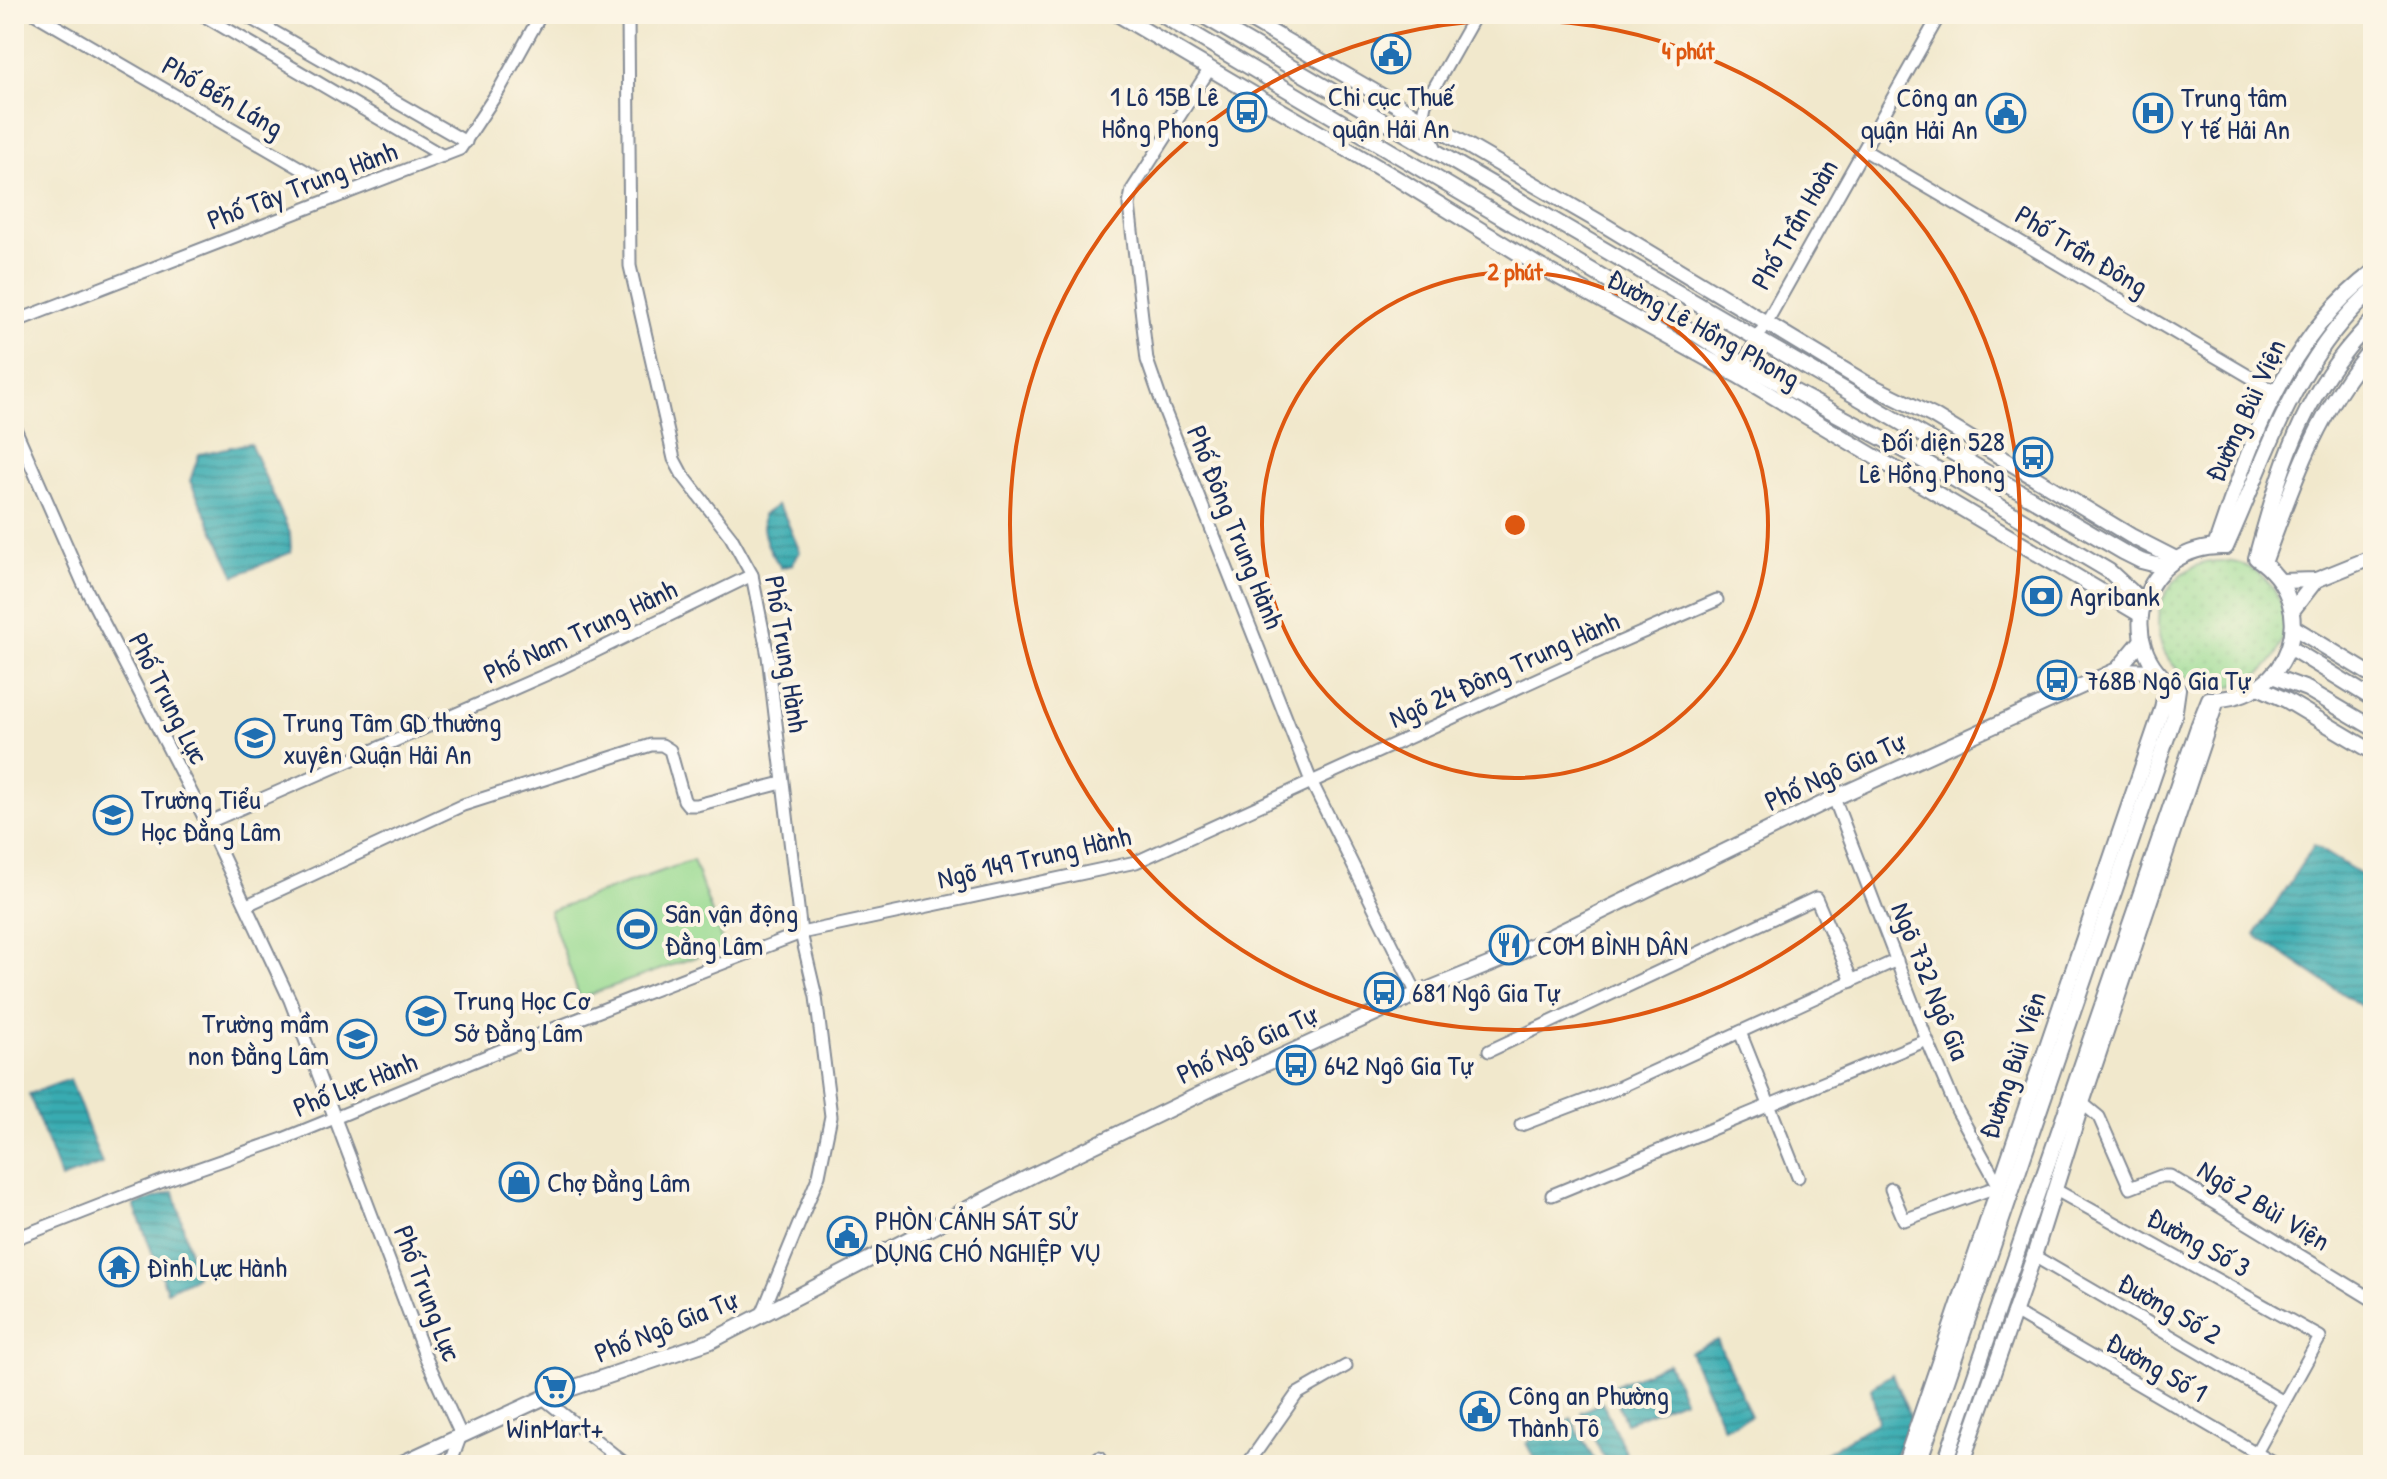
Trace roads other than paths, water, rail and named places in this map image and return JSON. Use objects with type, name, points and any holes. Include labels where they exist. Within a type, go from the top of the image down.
[{"type":"main road","name":"Đường Lê Hồng Phong","points":[[1117,14],[1539,266],[1918,458],[2109,571],[2142,608]]},
{"type":"main road","name":"Đường Lê Hồng Phong","points":[[1160,14],[1647,303],[1740,370],[2142,608]]},
{"type":"main road","name":"Đường Lê Hồng Phong","points":[[1200,14],[2123,552],[2141,561],[2170,563]]},
{"type":"main road","name":"Đường Lê Hồng Phong","points":[[1240,14],[1596,220],[1864,382],[1933,416],[2170,563]]},
{"type":"main road","name":"Đường Bùi Viện","points":[[2220,547],[2241,469],[2276,392],[2311,334],[2359,282],[2373,272]]},
{"type":"main road","name":"Đường Bùi Viện","points":[[2220,547],[2244,507],[2289,401],[2326,341],[2373,290]]},
{"type":"main road","name":"Đường Bùi Viện","points":[[2260,560],[2282,469],[2310,406],[2342,354],[2373,320]]},
{"type":"main road","points":[[2311,334],[2326,341]]},
{"type":"main road","points":[[2373,347],[2353,369],[2322,416],[2260,560],[2281,581],[2293,619],[2373,676]]},
{"type":"main road","points":[[2167,680],[2142,640],[2142,608],[2148,589],[2170,563],[2194,550],[2220,547]]},
{"type":"main road","points":[[2281,581],[2316,580],[2373,557]]},
{"type":"main road","points":[[2213,699],[2232,698],[2258,687],[2272,676],[2289,647],[2293,619],[2316,580]]},
{"type":"main road","points":[[2142,640],[2117,670],[2167,680]]},
{"type":"main road","points":[[2289,647],[2373,699]]},
{"type":"main road","name":"Phố Ngô Gia Tự","points":[[398,1465],[543,1398],[711,1341],[1031,1176],[1417,994],[1515,954],[1834,798],[2117,670]]},
{"type":"main road","points":[[2272,676],[2307,689],[2373,728]]},
{"type":"main road","name":"Đường Bùi Viện","points":[[1904,1465],[2162,709],[2167,680]]},
{"type":"main road","name":"Đường Bùi Viện","points":[[1918,1465],[2174,717],[2167,680]]},
{"type":"main road","points":[[2258,687],[2286,700],[2373,752]]},
{"type":"main road","points":[[1961,1465],[2034,1256],[2213,699]]},
{"type":"main road","points":[[1944,1465],[2062,1117],[2213,699]]},
{"type":"street","name":"Phố Bến Láng","points":[[35,14],[345,194]]},
{"type":"street","points":[[201,14],[443,156]]},
{"type":"street","points":[[243,14],[466,142]]},
{"type":"street","name":"Phố Tây Trung Hành","points":[[14,322],[460,149],[499,90],[541,14]]},
{"type":"street","name":"Phố Trung Hành","points":[[628,14],[630,266],[674,459],[731,537],[752,575],[768,656],[801,933],[816,997],[831,1116],[819,1175],[762,1314]]},
{"type":"street","points":[[1437,151],[1422,119],[1425,104],[1476,14]]},
{"type":"street","name":"Phố Trần Hoàn","points":[[1740,370],[1940,14]]},
{"type":"street","name":"Phố Đông Trung Hành","points":[[1209,70],[1132,190],[1129,205],[1147,360],[1311,781],[1417,994]]},
{"type":"street","name":"Phố Trần Đông","points":[[1864,150],[2276,392]]},
{"type":"street","name":"Phố Trung Lực","points":[[14,426],[83,583],[207,823],[290,1000],[426,1358],[461,1435]]},
{"type":"street","name":"Phố Nam Trung Hành","points":[[207,823],[559,669],[752,575]]},
{"type":"street","name":"Ngõ 24 Đông Trung Hành","points":[[1311,781],[1717,600]]},
{"type":"street","points":[[247,905],[463,805],[651,745],[662,745],[670,750],[688,805],[782,783]]},
{"type":"street","name":"Ngõ 149 Trung Hành","points":[[801,933],[1136,862],[1311,781]]},
{"type":"street","name":"Ngõ 732 Ngô Gia","points":[[1834,798],[1927,1040],[1957,1110],[1999,1186]]},
{"type":"street","points":[[1489,1051],[1816,898],[1852,981]]},
{"type":"street","name":"Phố Lực Hành","points":[[14,1239],[336,1118],[563,1025],[801,933]]},
{"type":"street","points":[[1521,1125],[1613,1090],[1897,960]]},
{"type":"street","points":[[1740,1032],[1798,1177]]},
{"type":"street","points":[[1552,1195],[1927,1040]]},
{"type":"street","name":"Ngõ 2 Bùi Viện","points":[[2082,1103],[2099,1117],[2130,1188],[2161,1176],[2170,1176],[2373,1300]]},
{"type":"street","points":[[1891,1189],[1904,1220],[1999,1186]]},
{"type":"street","name":"Đường Số 3","points":[[2054,1189],[2320,1337],[2282,1401]]},
{"type":"street","name":"Đường Số 2","points":[[2034,1256],[2282,1401]]},
{"type":"street","name":"Đường Số 1","points":[[2013,1311],[2277,1465]]},
{"type":"street","points":[[1247,1465],[1297,1394],[1346,1366]]},
{"type":"street","points":[[543,1398],[627,1465]]},
{"type":"street","points":[[2256,1453],[2282,1401]]},
{"type":"street","points":[[450,1465],[461,1435]]},
{"type":"water","points":[[250,443],[290,533],[291,552],[235,576],[190,481],[199,454]]},
{"type":"water","points":[[777,505],[800,552],[792,565],[781,568],[763,530],[763,515]]},
{"type":"water","points":[[2314,845],[2373,882],[2373,1007],[2370,1012],[2255,935]]},
{"type":"water","points":[[70,1079],[102,1164],[61,1179],[29,1094]]},
{"type":"water","points":[[174,1191],[196,1277],[167,1291],[134,1205]]},
{"type":"water","points":[[1717,1340],[1751,1416],[1724,1428],[1690,1352]]},
{"type":"water","points":[[1668,1363],[1684,1399],[1626,1423],[1611,1387]]},
{"type":"water","points":[[1892,1374],[1911,1419],[1891,1465],[1806,1465],[1878,1421],[1871,1388]]},
{"type":"water","points":[[1602,1402],[1631,1463],[1607,1465],[1581,1412]]},
{"type":"water","points":[[1571,1418],[1597,1465],[1538,1465],[1526,1443]]},
{"type":"place","name":"Chi cục Thuế quận Hải An","points":[[1391,54]]},
{"type":"place","name":"1 Lô 15B Lê Hồng Phong","points":[[1247,112]]},
{"type":"place","name":"Công an quận Hải An","points":[[2006,113]]},
{"type":"place","name":"Trung tâm Y tế Hải An","points":[[2153,113]]},
{"type":"place","name":"Đối diện 528 Lê Hồng Phong","points":[[2033,457]]},
{"type":"place","name":"Agribank","points":[[2042,596]]},
{"type":"place","name":"768B Ngô Gia Tự","points":[[2057,680]]},
{"type":"place","name":"Trung Tâm GD thường xuyên Quận Hải An","points":[[255,738]]},
{"type":"place","name":"Trường Tiểu Học Đằng Lâm","points":[[113,815]]},
{"type":"place","name":"Sân vận động Đằng Lâm","points":[[637,929]]},
{"type":"place","name":"CƠM BÌNH DÂN","points":[[1509,945]]},
{"type":"place","name":"681 Ngô Gia Tự","points":[[1384,992]]},
{"type":"place","name":"Trung Học Cơ Sở Đằng Lâm","points":[[426,1016]]},
{"type":"place","name":"Trường mầm non Đằng Lâm","points":[[357,1039]]},
{"type":"place","name":"642 Ngô Gia Tự","points":[[1296,1065]]},
{"type":"place","name":"Chợ Đằng Lâm","points":[[519,1182]]},
{"type":"place","name":"PHÒN CẢNH SÁT SỬ DỤNG CHÓ NGHIỆP VỤ","points":[[847,1236]]},
{"type":"place","name":"Đình Lực Hành","points":[[119,1267]]},
{"type":"place","name":"WinMart+","points":[[555,1387]]},
{"type":"place","name":"Công an Phường Thành Tô","points":[[1480,1411]]}]
